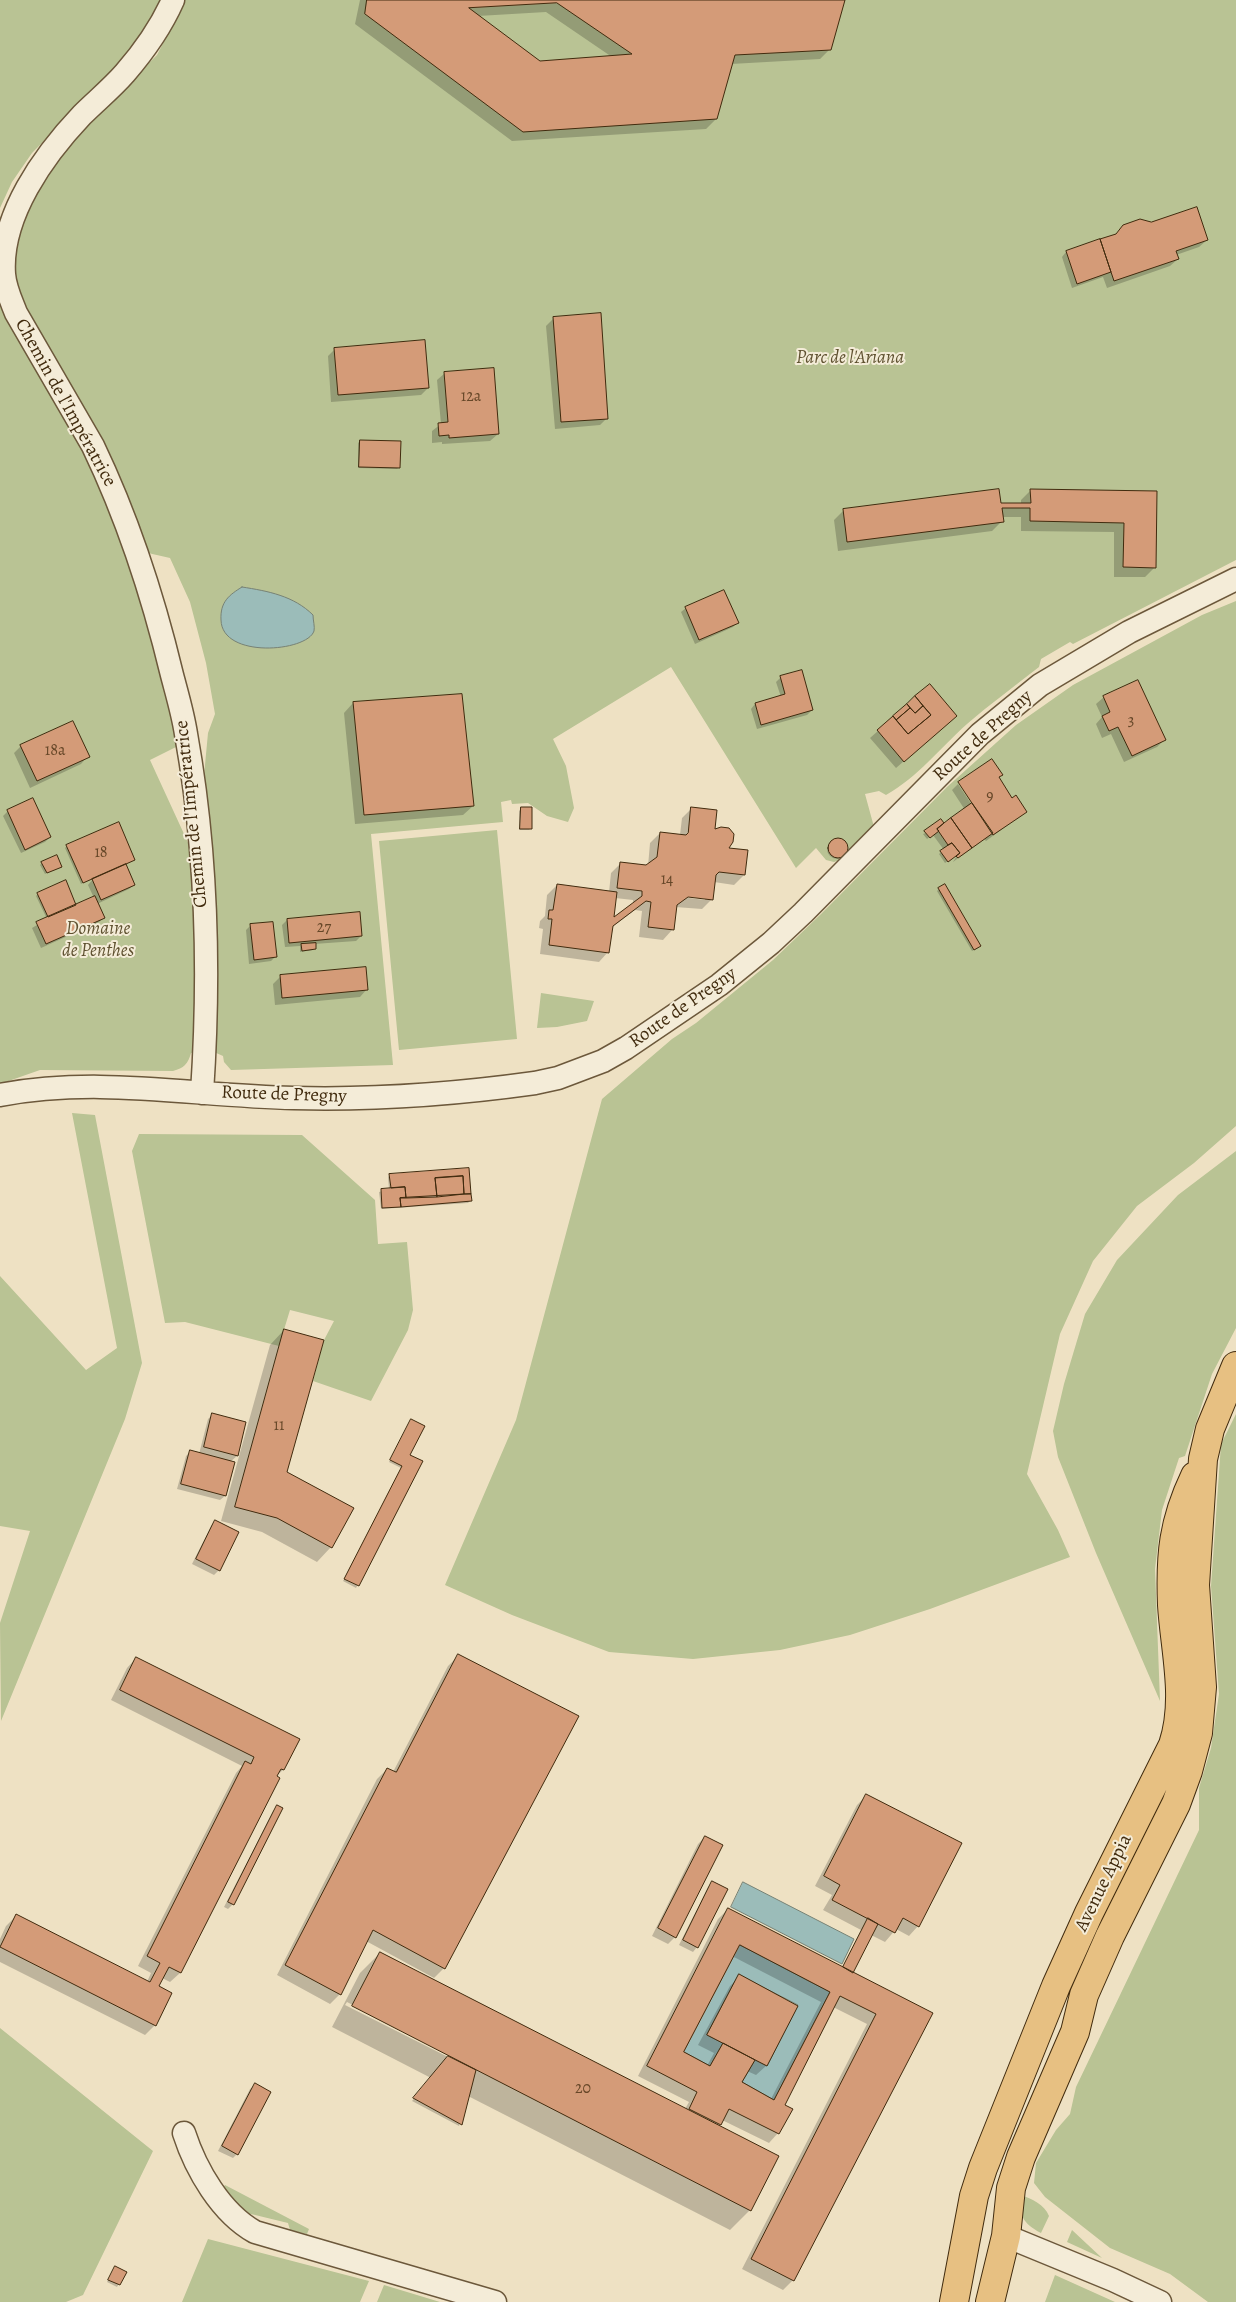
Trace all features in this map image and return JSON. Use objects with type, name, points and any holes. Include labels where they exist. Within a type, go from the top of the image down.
[{"type":"main road","name":"Avenue Appia","points":[[990,2302],[1006,2236],[1011,2188],[1021,2157],[1074,2032],[1084,1994],[1118,1919],[1176,1804],[1196,1741],[1202,1710],[1195,1585],[1203,1459],[1210,1429],[1236,1366]]},
{"type":"main road","name":"Avenue Appia","points":[[954,2302],[979,2178],[1056,1986],[1089,1913],[1178,1730],[1180,1688],[1172,1588],[1175,1531],[1182,1504],[1203,1459]]},
{"type":"main road","points":[[970,2220],[1006,2236]]},
{"type":"street","name":"Chemin de l'Impératrice","points":[[173,0],[157,32],[125,73],[61,138],[31,179],[9,224],[4,250],[4,274],[7,292],[16,313],[93,446],[106,475],[144,573],[186,734],[200,843],[206,974],[202,1092]]},
{"type":"street","name":"Route de Pregny","points":[[0,1095],[48,1087],[84,1085],[325,1098],[450,1092],[535,1083],[558,1078],[603,1061],[626,1048],[719,984],[770,944],[980,734],[1040,685],[1098,649],[1236,579]]},
{"type":"street","points":[[184,2133],[192,2155],[213,2189],[238,2221],[255,2232],[495,2302]]},
{"type":"street","points":[[1006,2236],[1113,2280],[1160,2302]]},
{"type":"green space","points":[[0,0],[164,0],[138,46],[32,153],[12,182],[0,208]]},
{"type":"green space","name":"Parc de l'Ariana","points":[[185,0],[1236,0],[1236,560],[1073,644],[1070,642],[1041,659],[1039,667],[967,724],[898,788],[886,795],[879,791],[865,794],[874,827],[842,859],[834,862],[826,860],[816,848],[796,868],[671,667],[553,739],[566,766],[574,808],[568,822],[547,816],[528,803],[512,804],[511,800],[501,802],[503,822],[371,834],[393,1065],[231,1070],[224,1062],[223,1056],[214,1052],[203,786],[208,733],[215,714],[206,663],[190,602],[170,558],[148,553],[105,454],[108,449],[100,435],[94,433],[34,332],[10,267],[28,204],[65,146],[157,55]]},
{"type":"green space","name":"Domaine de Penthes","points":[[0,306],[8,323],[69,419],[111,511],[137,588],[178,746],[150,760],[190,847],[197,920],[195,1052],[191,1053],[185,1065],[173,1071],[40,1070],[0,1084]]},
{"type":"green space","points":[[1236,601],[1236,1126],[1194,1163],[1137,1206],[1093,1261],[1060,1334],[1027,1474],[1058,1530],[1070,1557],[930,1609],[850,1635],[780,1650],[693,1659],[609,1652],[512,1615],[445,1585],[516,1420],[602,1099],[672,1039],[696,1023],[773,960],[947,787],[1016,725],[1073,685],[1202,615]]},
{"type":"green space","points":[[497,830],[517,1039],[399,1050],[379,841]]},
{"type":"green space","points":[[541,993],[594,1001],[587,1021],[557,1027],[537,1028]]},
{"type":"green space","points":[[72,1113],[95,1115],[142,1363],[125,1419],[1,1721],[0,1623],[30,1531],[0,1526],[0,1276],[86,1370],[117,1348]]},
{"type":"green space","points":[[139,1134],[302,1135],[375,1200],[378,1244],[407,1242],[413,1310],[408,1330],[371,1401],[313,1381],[324,1340],[334,1321],[290,1310],[279,1346],[185,1322],[165,1323],[132,1151]]},
{"type":"green space","points":[[1236,1151],[1236,1328],[1212,1374],[1185,1456],[1179,1458],[1162,1510],[1155,1569],[1160,1701],[1096,1553],[1058,1457],[1053,1431],[1064,1384],[1085,1314],[1117,1260],[1178,1195]]},
{"type":"green space","points":[[1236,1414],[1236,2302],[1208,2302],[1170,2274],[1110,2248],[1045,2197],[1034,2183],[1036,2163],[1056,2130],[1070,2114],[1076,2087],[1199,1830],[1199,1788],[1211,1748],[1219,1694],[1211,1586],[1221,1444]]},
{"type":"green space","points":[[0,2028],[153,2151],[83,2295],[66,2302],[0,2302]]},
{"type":"green space","points":[[225,2185],[309,2229],[307,2234],[290,2230],[288,2223],[251,2214],[249,2219],[222,2189]]},
{"type":"green space","points":[[1020,2195],[1037,2202],[1047,2212],[1049,2216],[1041,2233],[1030,2226],[1023,2218]]},
{"type":"green space","points":[[1072,2230],[1102,2258],[1067,2242]]},
{"type":"green space","points":[[208,2239],[369,2281],[360,2302],[182,2302]]},
{"type":"green space","points":[[1055,2275],[1115,2302],[1045,2302]]},
{"type":"green space","points":[[384,2285],[440,2302],[377,2302]]},
{"type":"water","points":[[242,587],[280,595],[298,603],[313,615],[314,631],[308,638],[297,644],[282,647],[265,648],[249,646],[235,641],[225,633],[221,614],[226,600]]},
{"type":"water","points":[[743,1882],[854,1939],[842,1964],[731,1907]]},
{"type":"water","points":[[740,1945],[830,1992],[774,2100],[742,2082],[755,2060],[767,2066],[798,2005],[739,1975],[707,2035],[723,2043],[710,2066],[684,2052]]},
{"type":"building","points":[[367,0],[845,0],[831,50],[735,55],[717,119],[523,132],[365,14]],"holes":[[[557,3],[632,54],[540,61],[469,8]]]},
{"type":"building","points":[[1197,207],[1208,240],[1176,251],[1179,259],[1114,281],[1100,239],[1116,234],[1123,225],[1140,219],[1151,222]]},
{"type":"building","points":[[1100,239],[1111,272],[1077,284],[1066,251]]},
{"type":"building","points":[[601,313],[608,419],[561,422],[553,317]]},
{"type":"building","points":[[425,340],[429,388],[338,395],[334,348]]},
{"type":"building","points":[[494,368],[499,434],[449,438],[449,435],[439,436],[438,423],[448,422],[444,372]]},
{"type":"building","points":[[360,440],[401,441],[400,468],[359,467]]},
{"type":"building","points":[[999,489],[1001,503],[1031,503],[1030,489],[1157,491],[1156,568],[1123,567],[1124,523],[1030,521],[1030,508],[1002,508],[1004,522],[847,542],[843,509]]},
{"type":"building","points":[[724,590],[739,623],[699,640],[685,607]]},
{"type":"building","points":[[802,670],[813,710],[761,725],[755,703],[785,694],[780,676]]},
{"type":"building","points":[[1138,680],[1166,740],[1132,756],[1118,727],[1109,731],[1102,716],[1110,712],[1103,696]]},
{"type":"building","points":[[930,684],[957,716],[904,762],[877,730],[893,716],[908,734],[931,715],[915,696]]},
{"type":"building","points":[[462,694],[474,806],[364,815],[353,702]]},
{"type":"building","points":[[915,696],[923,706],[915,713],[907,704]]},
{"type":"building","points":[[907,704],[910,708],[896,720],[893,716]]},
{"type":"building","points":[[923,706],[931,715],[908,734],[896,720],[910,708],[915,713]]},
{"type":"building","points":[[73,721],[90,757],[37,781],[20,745]]},
{"type":"building","points":[[992,759],[1003,775],[999,777],[1012,798],[1016,795],[1027,812],[993,835],[958,782]]},
{"type":"building","points":[[33,798],[51,837],[25,850],[7,810]]},
{"type":"building","points":[[972,803],[993,833],[972,848],[951,818]]},
{"type":"building","points":[[521,807],[532,807],[532,829],[520,829]]},
{"type":"building","points":[[691,807],[717,810],[715,829],[721,827],[729,828],[734,834],[733,842],[729,848],[748,850],[745,875],[719,872],[716,875],[713,900],[688,897],[677,905],[674,930],[648,927],[651,902],[646,901],[613,926],[609,953],[549,945],[552,919],[548,919],[549,910],[553,910],[557,884],[617,892],[614,917],[642,896],[642,891],[617,888],[620,862],[646,865],[657,857],[660,832],[686,835],[688,833]]},
{"type":"building","points":[[951,818],[972,848],[958,858],[956,856],[960,853],[952,843],[948,845],[937,829]]},
{"type":"building","points":[[941,819],[944,823],[937,829],[939,831],[930,838],[924,831]]},
{"type":"building","points":[[119,822],[135,860],[83,883],[66,845]]},
{"type":"building","points":[[838,838],[845,841],[848,848],[845,855],[838,858],[831,855],[828,848],[831,841]]},
{"type":"building","points":[[952,843],[960,853],[948,862],[940,851]]},
{"type":"building","points":[[57,855],[62,867],[47,873],[41,862]]},
{"type":"building","points":[[126,864],[135,885],[101,900],[92,879]]},
{"type":"building","points":[[66,880],[76,905],[48,917],[37,893]]},
{"type":"building","points":[[945,884],[981,946],[974,950],[938,888]]},
{"type":"building","points":[[95,896],[105,918],[46,944],[36,922]]},
{"type":"building","points":[[360,912],[362,936],[289,943],[287,919]]},
{"type":"building","points":[[273,922],[277,957],[254,960],[250,924]]},
{"type":"building","points":[[316,943],[316,949],[302,951],[301,944]]},
{"type":"building","points":[[366,967],[368,990],[282,998],[280,975]]},
{"type":"building","points":[[469,1168],[471,1194],[464,1194],[463,1176],[435,1178],[437,1197],[406,1198],[405,1187],[391,1188],[389,1174]]},
{"type":"building","points":[[463,1176],[464,1194],[437,1197],[435,1178]]},
{"type":"building","points":[[405,1187],[406,1198],[400,1198],[401,1207],[382,1208],[381,1189]]},
{"type":"building","points":[[471,1194],[472,1201],[401,1207],[400,1198]]},
{"type":"building","points":[[284,1329],[324,1340],[287,1472],[354,1508],[332,1548],[277,1518],[235,1507]]},
{"type":"building","points":[[212,1413],[246,1422],[238,1456],[204,1447]]},
{"type":"building","points":[[411,1419],[425,1426],[410,1455],[423,1461],[359,1586],[344,1579],[402,1466],[390,1460]]},
{"type":"building","points":[[190,1450],[235,1462],[226,1496],[181,1484]]},
{"type":"building","points":[[215,1520],[239,1532],[220,1571],[196,1559]]},
{"type":"building","points":[[458,1654],[579,1716],[445,1969],[373,1930],[341,1995],[285,1965],[387,1768],[396,1772]]},
{"type":"building","points":[[136,1657],[300,1739],[284,1770],[281,1769],[277,1776],[280,1778],[181,1973],[169,1967],[159,1986],[172,1993],[156,2026],[0,1947],[16,1914],[150,1982],[160,1963],[147,1956],[245,1761],[251,1764],[254,1757],[120,1690]]},
{"type":"building","points":[[866,1794],[962,1843],[919,1927],[903,1918],[895,1933],[832,1900],[840,1885],[824,1876]]},
{"type":"building","points":[[277,1805],[283,1808],[234,1905],[228,1902]]},
{"type":"building","points":[[705,1836],[723,1845],[676,1938],[658,1928]]},
{"type":"building","points":[[712,1881],[728,1889],[698,1948],[683,1940]]},
{"type":"building","points":[[728,1908],[933,2013],[794,2281],[751,2259],[876,2014],[840,1996],[785,2105],[793,2109],[779,2134],[729,2109],[721,2125],[689,2109],[697,2092],[647,2066]],"holes":[[[740,1945],[830,1992],[774,2100],[742,2082],[755,2060],[723,2043],[710,2066],[684,2052]]]},
{"type":"building","points":[[868,1918],[878,1924],[853,1973],[843,1967]]},
{"type":"building","points":[[380,1952],[779,2156],[751,2211],[352,2006]]},
{"type":"building","points":[[739,1974],[798,2006],[767,2066],[707,2035]]},
{"type":"building","points":[[448,2056],[476,2070],[462,2125],[413,2098]]},
{"type":"building","points":[[255,2083],[271,2092],[238,2155],[222,2146]]},
{"type":"building","points":[[115,2266],[127,2272],[120,2285],[108,2280]]}]
